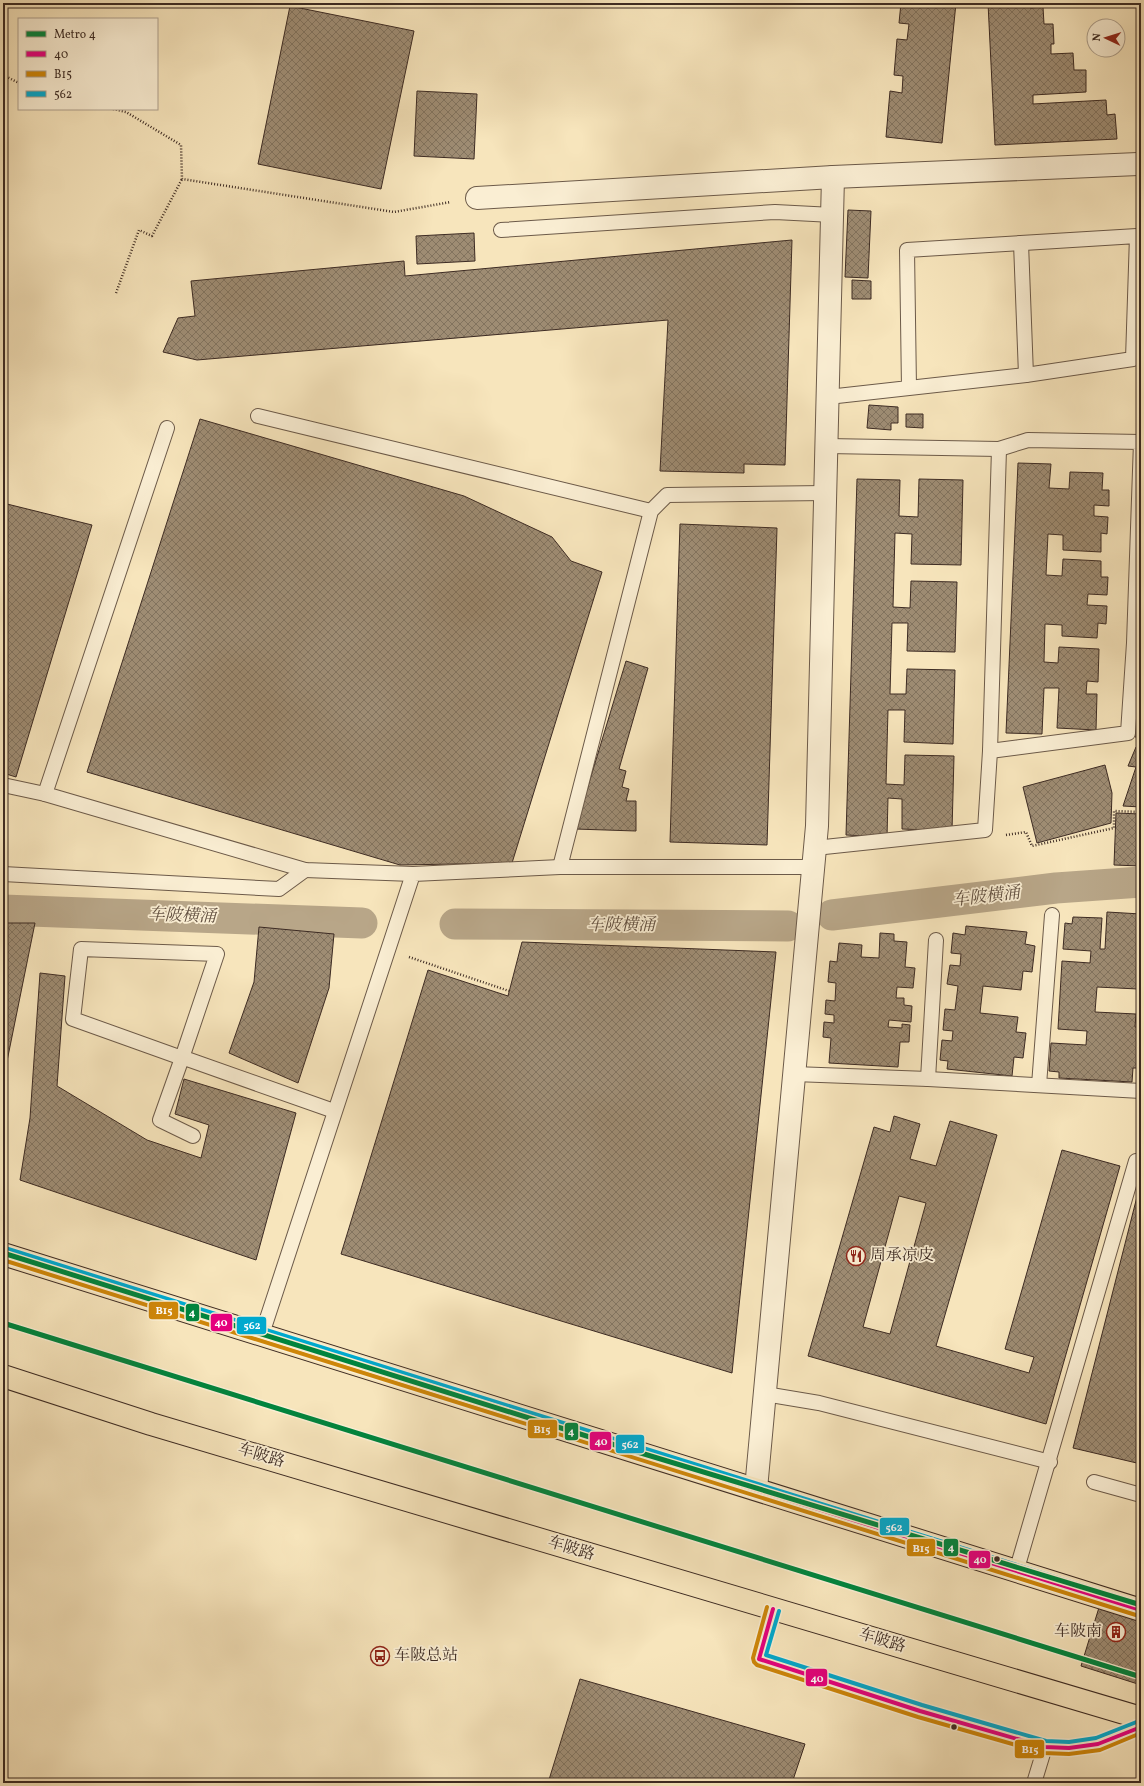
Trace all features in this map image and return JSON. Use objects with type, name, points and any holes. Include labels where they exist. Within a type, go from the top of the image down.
[{"type":"main road","points":[[3,1254],[1141,1610]]},
{"type":"main road","name":"车陂路","points":[[3,1376],[150,1424],[1141,1718]]},
{"type":"street","points":[[477,198],[833,177],[1140,162]]},
{"type":"street","points":[[756,1489],[817,826],[833,177]]},
{"type":"lane","points":[[501,230],[775,212],[833,215]]},
{"type":"lane","points":[[828,397],[1026,375],[1133,359],[1137,236],[907,250],[908,388]]},
{"type":"lane","points":[[1021,243],[1026,375]]},
{"type":"lane","points":[[258,416],[651,511]]},
{"type":"lane","points":[[45,794],[167,428]]},
{"type":"lane","points":[[827,446],[999,449],[1028,440],[1141,442],[1138,642],[1128,733],[990,751]]},
{"type":"lane","points":[[3,786],[45,794],[305,870],[413,874],[814,858],[985,830],[990,751],[999,449]]},
{"type":"lane","points":[[560,867],[651,511],[667,495],[826,493]]},
{"type":"lane","points":[[3,874],[279,889],[305,870]]},
{"type":"lane","points":[[262,1334],[413,874]]},
{"type":"lane","points":[[1039,1085],[1052,915]]},
{"type":"lane","points":[[928,1079],[936,940]]},
{"type":"lane","points":[[193,1136],[160,1120],[182,1058],[217,954],[80,949],[73,1019],[182,1058],[334,1112]]},
{"type":"lane","points":[[794,1074],[928,1079],[1141,1091]]},
{"type":"lane","points":[[1016,1572],[1050,1462],[1136,1161]]},
{"type":"lane","points":[[765,1394],[819,1403],[1050,1462]]},
{"type":"lane","points":[[1094,1482],[1141,1495]]},
{"type":"lane","points":[[773,1609],[759,1659],[920,1711],[1045,1747],[1070,1748],[1098,1744],[1141,1727]]},
{"type":"lane","points":[[1034,1783],[1045,1747]]},
{"type":"path","points":[[3,75],[18,82]]},
{"type":"path","points":[[116,293],[139,230],[152,236],[182,179],[181,145],[126,112],[117,110]]},
{"type":"path","points":[[182,179],[394,212],[477,198]]},
{"type":"path","points":[[387,951],[509,991]]},
{"type":"building","points":[[901,3],[956,3],[942,143],[886,137],[890,91],[902,93],[903,76],[894,75],[897,39],[907,40],[909,24],[899,23]]},
{"type":"building","points":[[988,3],[1030,3],[1030,8],[1043,7],[1044,24],[1053,24],[1054,44],[1051,44],[1051,54],[1073,53],[1074,70],[1086,70],[1086,92],[1033,95],[1033,104],[1106,100],[1107,115],[1115,114],[1117,139],[995,145]]},
{"type":"building","points":[[290,6],[414,31],[381,189],[258,164]]},
{"type":"building","points":[[417,91],[477,94],[474,159],[414,156]]},
{"type":"building","points":[[848,210],[871,211],[868,278],[845,277]]},
{"type":"building","points":[[474,233],[475,261],[417,264],[416,236]]},
{"type":"building","points":[[792,240],[785,465],[744,464],[744,473],[660,471],[668,320],[197,360],[163,352],[178,318],[195,316],[191,281],[404,261],[405,276]]},
{"type":"building","points":[[852,280],[871,281],[871,299],[852,299]]},
{"type":"building","points":[[869,405],[898,407],[898,423],[891,423],[891,430],[867,428]]},
{"type":"building","points":[[906,414],[923,414],[923,428],[906,427]]},
{"type":"building","points":[[200,419],[464,496],[552,537],[571,561],[602,572],[512,863],[400,865],[87,772]]},
{"type":"building","points":[[1018,463],[1051,464],[1049,488],[1069,489],[1070,472],[1103,473],[1102,490],[1109,490],[1109,506],[1094,505],[1094,516],[1108,517],[1107,534],[1101,533],[1101,552],[1063,550],[1063,535],[1048,534],[1046,575],[1062,576],[1063,559],[1101,561],[1101,577],[1108,577],[1107,595],[1088,594],[1087,605],[1107,606],[1106,624],[1098,623],[1097,638],[1062,636],[1062,625],[1045,624],[1044,662],[1058,663],[1059,647],[1099,649],[1098,682],[1087,681],[1086,694],[1097,694],[1096,730],[1057,728],[1059,688],[1044,688],[1042,734],[1006,733]]},
{"type":"building","points":[[857,479],[900,480],[899,516],[918,517],[919,479],[963,480],[961,565],[911,564],[912,534],[895,533],[893,607],[910,608],[911,581],[957,582],[955,652],[907,651],[908,623],[892,623],[890,694],[906,694],[907,669],[955,670],[953,744],[904,742],[905,710],[888,710],[886,784],[904,785],[905,755],[954,756],[952,831],[902,829],[902,799],[888,798],[887,837],[846,835]]},
{"type":"building","points":[[3,503],[92,525],[16,777],[3,773]]},
{"type":"building","points":[[680,524],[777,528],[767,845],[670,842]]},
{"type":"building","points":[[626,661],[648,668],[619,769],[626,771],[622,787],[629,789],[626,801],[636,801],[636,831],[575,829]]},
{"type":"building","points":[[1141,719],[1141,741],[1130,733]]},
{"type":"building","points":[[1136,747],[1141,747],[1141,807],[1123,806],[1136,767],[1128,766]]},
{"type":"building","points":[[1105,765],[1112,793],[1111,823],[1037,843],[1023,787]]},
{"type":"building","points":[[1116,813],[1141,814],[1141,866],[1114,865]]},
{"type":"building","points":[[1107,912],[1141,914],[1141,976],[1139,976],[1138,989],[1097,987],[1095,1012],[1136,1014],[1135,1027],[1141,1027],[1141,1068],[1133,1068],[1132,1082],[1059,1078],[1059,1072],[1049,1071],[1051,1043],[1086,1045],[1087,1031],[1058,1029],[1062,961],[1090,963],[1091,951],[1063,949],[1065,923],[1072,924],[1073,917],[1102,918],[1100,949],[1105,949]]},
{"type":"building","points":[[3,923],[35,923],[3,1081]]},
{"type":"building","points":[[966,926],[1027,932],[1025,944],[1035,946],[1032,972],[1023,971],[1021,990],[983,986],[980,1013],[1018,1017],[1016,1032],[1026,1033],[1023,1058],[1014,1057],[1012,1076],[947,1069],[948,1061],[940,1060],[942,1040],[952,1041],[953,1031],[943,1030],[945,1009],[955,1010],[958,986],[947,984],[950,965],[960,966],[961,954],[951,953],[953,933],[965,935]]},
{"type":"building","points":[[259,927],[334,934],[329,988],[298,1083],[229,1053],[254,982]]},
{"type":"building","points":[[880,933],[894,934],[894,941],[907,942],[905,967],[915,968],[913,988],[897,987],[896,998],[904,998],[904,1005],[912,1006],[911,1022],[889,1020],[888,1027],[902,1028],[902,1024],[910,1025],[909,1042],[900,1042],[898,1067],[829,1063],[831,1038],[823,1037],[824,1022],[834,1023],[834,1015],[825,1014],[826,1000],[835,1001],[836,983],[828,982],[830,961],[837,962],[839,943],[862,945],[861,957],[879,958]]},
{"type":"building","points":[[522,942],[776,952],[732,1373],[341,1254],[428,970],[508,996]]},
{"type":"building","points":[[40,973],[65,976],[57,1086],[147,1140],[201,1158],[209,1125],[175,1114],[184,1079],[296,1113],[256,1260],[20,1180],[30,1118]]},
{"type":"building","points":[[894,1116],[920,1124],[910,1159],[936,1166],[950,1121],[997,1135],[936,1346],[1029,1373],[1034,1357],[1005,1349],[1062,1150],[1120,1166],[1046,1424],[808,1356],[874,1127],[890,1132]],"holes":[[[899,1196],[926,1203],[890,1334],[863,1327]]]},
{"type":"building","points":[[1141,1181],[1141,1464],[1073,1448]]},
{"type":"building","name":"车陂南","points":[[1105,1588],[1141,1599],[1141,1685],[1081,1666]]},
{"type":"building","points":[[580,1679],[805,1744],[792,1783],[548,1783]]},
{"type":"waterway","name":"车陂横涌","points":[[832,915],[1056,888],[1141,882]]},
{"type":"waterway","name":"车陂横涌","points":[[3,910],[362,923]]},
{"type":"waterway","name":"车陂横涌","points":[[455,924],[788,926]]},
{"type":"metro line","name":"4","points":[[3,1253],[631,1450],[1141,1605]]},
{"type":"metro line","name":"4","points":[[3,1323],[1141,1677]]},
{"type":"transit line","name":"562","points":[[5,1248],[1141,1604]]},
{"type":"transit line","name":"40","points":[[3,1254],[1141,1610]]},
{"type":"transit line","name":"B15","points":[[3,1260],[1139,1616]]},
{"type":"transit line","name":"B15","points":[[767,1607],[753,1658],[757,1665],[918,1717],[1044,1753],[1069,1754],[1100,1750],[1141,1733]]},
{"type":"transit line","name":"40","points":[[773,1609],[759,1659],[920,1711],[1045,1747],[1069,1748],[1098,1744],[1141,1727]]},
{"type":"transit line","name":"562","points":[[779,1611],[766,1655],[922,1705],[1046,1741],[1069,1742],[1096,1738],[1139,1721]]},
{"type":"place","name":"周承凉皮","points":[[856,1256]]},
{"type":"place","name":"车陂南","points":[[1116,1632]]},
{"type":"place","name":"车陂总站","points":[[380,1656]]}]
